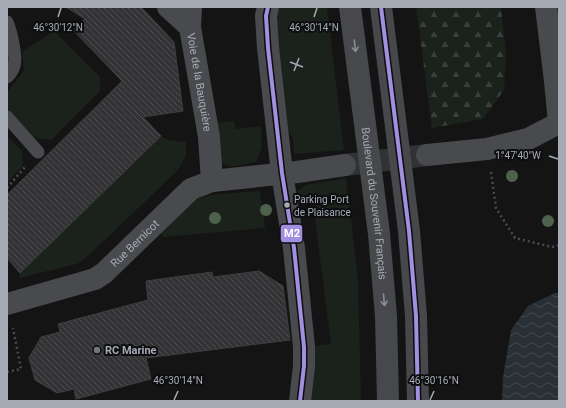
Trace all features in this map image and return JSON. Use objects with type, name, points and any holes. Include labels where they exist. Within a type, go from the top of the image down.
[{"type":"main road","name":"Boulevard du Souvenir Français","points":[[350,7],[379,234],[386,316],[388,401]]},
{"type":"main road","points":[[381,7],[409,231],[416,316],[418,401]]},
{"type":"street","name":"Voie de la Bauquière","points":[[168,7],[190,17],[209,137],[212,181]]},
{"type":"street","points":[[268,7],[266,16],[268,48],[282,173],[294,248],[304,347],[304,366],[300,401]]},
{"type":"street","points":[[427,155],[487,149],[528,139],[559,123],[546,7]]},
{"type":"street","name":"Rue Bernicot","points":[[7,304],[94,279],[104,273],[191,189],[212,181],[297,172],[345,165]]},
{"type":"lane","points":[[7,22],[15,57],[14,66],[7,77]]},
{"type":"lane","points":[[7,117],[38,152]]},
{"type":"path","points":[[487,149],[496,208],[515,238],[552,247],[559,245]]},
{"type":"path","points":[[7,188],[38,152]]},
{"type":"path","points":[[7,304],[21,369],[7,372]]},
{"type":"green space","points":[[278,7],[327,7],[344,150],[294,154],[293,138],[286,129],[276,32]]},
{"type":"green space","points":[[416,7],[501,7],[506,54],[504,90],[483,119],[432,128]]},
{"type":"green space","points":[[54,31],[100,77],[100,91],[51,140],[35,138],[8,110],[7,93],[24,70],[22,52]]},
{"type":"green space","points":[[234,121],[236,129],[261,126],[262,148],[256,162],[228,166],[223,164],[220,160],[216,141],[215,123]]},
{"type":"green space","points":[[7,136],[22,151],[23,166],[7,182]]},
{"type":"green space","points":[[161,136],[169,140],[186,142],[186,156],[178,170],[87,257],[77,264],[19,278],[20,273]]},
{"type":"green space","points":[[346,178],[358,278],[361,401],[309,401],[313,346],[331,344],[313,203],[295,203],[298,191],[306,185]]},
{"type":"green space","points":[[260,191],[265,228],[163,237],[161,230],[193,200],[210,195]]},
{"type":"water","points":[[555,293],[559,293],[559,401],[502,401],[503,377],[511,330],[528,306]]},
{"type":"building","points":[[66,7],[141,7],[174,42],[183,111],[143,117],[161,136],[20,273],[7,258],[7,195],[122,81],[73,30],[85,19]]},
{"type":"building","points":[[259,271],[283,286],[290,340],[146,358],[151,379],[76,399],[74,389],[57,393],[35,380],[29,358],[41,337],[60,332],[58,324],[148,300],[146,281],[212,272],[213,277]]},
{"type":"tunnel","points":[[345,165],[427,155]]},
{"type":"transit line","name":"M2","points":[[268,7],[266,16],[268,48],[282,173],[294,248],[304,347],[304,366],[300,401]]},
{"type":"transit line","name":"M2","points":[[381,7],[409,231],[416,316],[418,401]]},
{"type":"place","name":"Parking Port de Plaisance","points":[[287,205]]},
{"type":"place","name":"RC Marine","points":[[97,350]]}]
